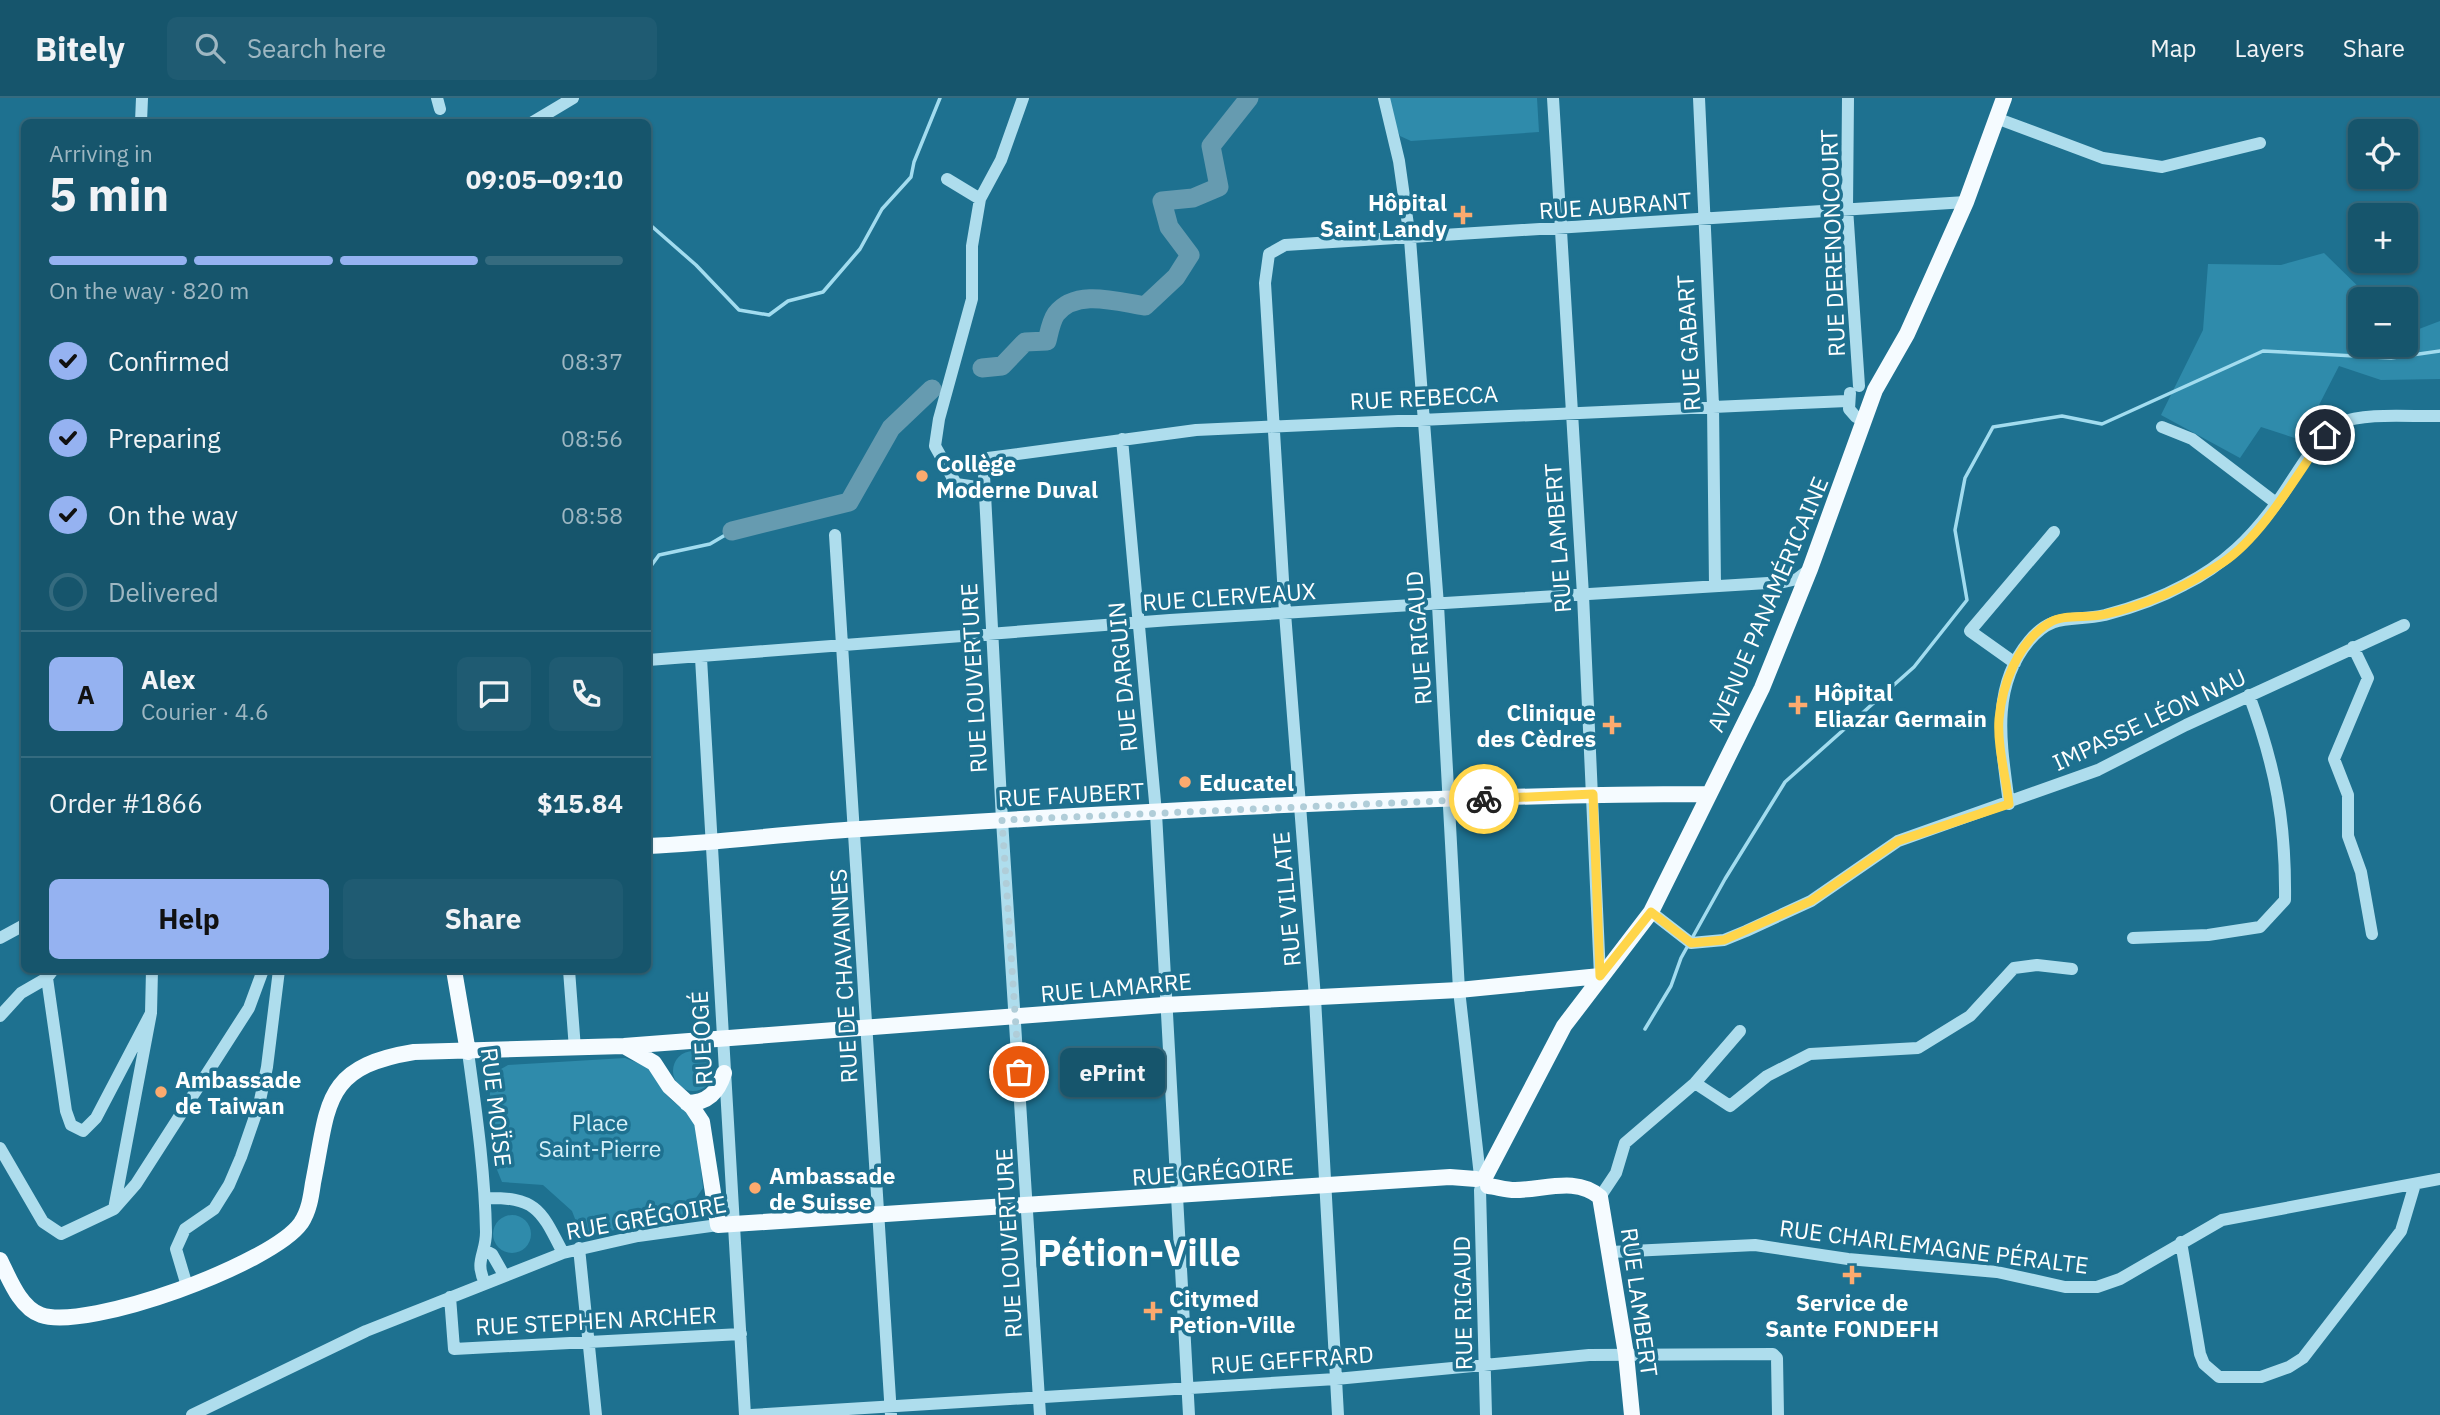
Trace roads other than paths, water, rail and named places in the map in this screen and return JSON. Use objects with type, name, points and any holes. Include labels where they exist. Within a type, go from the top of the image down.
[{"type":"main road","name":"AVENUE PANAMÉRICAINE","points":[[1482,1182],[1564,1026],[1651,912],[1762,688],[1810,569],[1863,419],[1867,388],[1907,334],[1966,202],[2004,98]]},
{"type":"main road","name":"RUE FAUBERT","points":[[651,846],[856,829],[1300,805],[1593,794],[1708,794]]},
{"type":"main road","name":"RUE MOÏSE","points":[[455,973],[468,1052]]},
{"type":"main road","name":"RUE LAMARRE","points":[[0,1261],[21,1299],[39,1315],[80,1315],[132,1305],[240,1265],[300,1225],[309,1206],[327,1111],[348,1075],[362,1065],[382,1057],[414,1052],[624,1046],[1164,1005],[1459,990],[1600,976]]},
{"type":"main road","points":[[661,1074],[671,1051],[690,1041]]},
{"type":"main road","points":[[624,1046],[649,1059],[669,1086],[687,1103],[705,1130],[726,1225]]},
{"type":"main road","points":[[687,1103],[708,1098],[718,1088],[724,1073]]},
{"type":"main road","name":"RUE GRÉGOIRE","points":[[726,1225],[1450,1177],[1512,1190],[1574,1185],[1590,1188],[1600,1197]]},
{"type":"main road","name":"RUE LAMBERT","points":[[1600,1197],[1626,1354],[1632,1415]]},
{"type":"street","points":[[141,119],[142,98]]},
{"type":"street","points":[[538,119],[573,98]]},
{"type":"street","points":[[984,488],[956,484],[935,446],[939,419],[972,299],[972,246],[980,199],[1001,160],[1023,98]]},
{"type":"street","name":"RUE RIGAUD","points":[[1384,98],[1399,161],[1410,239],[1421,418],[1438,605],[1459,990],[1482,1182],[1486,1415]]},
{"type":"street","name":"RUE LAMBERT","points":[[1553,98],[1583,595],[1600,976]]},
{"type":"street","name":"RUE GABART","points":[[1699,98],[1713,405],[1716,586]]},
{"type":"street","name":"RUE DERENONCOURT","points":[[1848,98],[1847,208],[1867,388]]},
{"type":"street","points":[[1996,118],[2103,158],[2162,167],[2260,144]]},
{"type":"street","points":[[947,179],[980,199]]},
{"type":"street","name":"RUE AUBRANT","points":[[1269,254],[1285,245],[1966,202]]},
{"type":"street","name":"RUE VILLATE","points":[[1269,254],[1265,283],[1284,613],[1315,998],[1338,1415]]},
{"type":"street","points":[[1863,419],[1850,412],[1847,401],[1851,392],[1867,388]]},
{"type":"street","name":"RUE REBECCA","points":[[1005,455],[1196,430],[1571,411],[1847,401]]},
{"type":"street","points":[[2009,804],[1999,720],[2008,676],[2028,642],[2049,623],[2059,619],[2089,618],[2130,607],[2184,585],[2225,562],[2276,503],[2325,435],[2341,422],[2357,418],[2440,416]]},
{"type":"street","points":[[2162,427],[2192,439],[2276,503]]},
{"type":"street","name":"RUE DARGUIN","points":[[1122,439],[1156,813],[1164,1005],[1188,1415]]},
{"type":"street","name":"RUE LOUVERTURE","points":[[1005,455],[988,458],[984,488],[1040,1415]]},
{"type":"street","points":[[2015,663],[1970,631],[2054,532]]},
{"type":"street","name":"RUE DE CHAVANNES","points":[[835,535],[856,829],[891,1410]]},
{"type":"street","name":"RUE CLERVEAUX","points":[[651,660],[1138,623],[1784,582],[1797,579],[1810,569]]},
{"type":"street","name":"IMPASSE LÉON NAU","points":[[1651,912],[1691,943],[1724,940],[1811,901],[1898,841],[2098,771],[2249,695],[2403,625]]},
{"type":"street","points":[[2353,647],[2368,678],[2334,759],[2348,795],[2348,836],[2361,872],[2372,934]]},
{"type":"street","name":"RUE OGÉ","points":[[701,658],[724,1073],[726,1225],[741,1334],[745,1415]]},
{"type":"street","points":[[2133,938],[2208,935],[2260,927],[2285,900],[2283,827],[2269,749],[2249,695]]},
{"type":"street","points":[[0,938],[21,927]]},
{"type":"street","points":[[1695,1083],[1730,1106],[1767,1076],[1810,1054],[1918,1048],[1970,1016],[2014,968],[2038,965],[2072,969]]},
{"type":"street","points":[[114,1209],[151,1013],[152,973]]},
{"type":"street","points":[[0,1148],[43,1222],[61,1234],[114,1209],[136,1184],[183,1115],[248,1008],[262,973]]},
{"type":"street","points":[[187,1286],[176,1249],[185,1228],[214,1209],[229,1185],[241,1157],[259,1105],[267,1067],[279,973]]},
{"type":"street","points":[[569,973],[575,1049]]},
{"type":"street","points":[[0,1016],[21,993],[50,974],[66,1111],[71,1125],[83,1131],[96,1118],[151,1013]]},
{"type":"street","points":[[1600,1197],[1616,1173],[1625,1143],[1695,1083],[1740,1031]]},
{"type":"street","name":"RUE MOÏSE","points":[[468,1052],[485,1198],[486,1251],[479,1260],[479,1269],[485,1283]]},
{"type":"street","name":"RUE CHARLEMAGNE PÉRALTE","points":[[1611,1252],[1755,1245],[1847,1259],[1997,1272],[2049,1284],[2082,1288],[2120,1279],[2209,1226],[2245,1214],[2440,1179]]},
{"type":"street","points":[[2181,1242],[2204,1364],[2219,1377],[2261,1377],[2289,1367],[2314,1345],[2401,1231],[2415,1184]]},
{"type":"street","points":[[485,1198],[514,1197],[540,1211],[563,1253]]},
{"type":"street","name":"RUE GRÉGOIRE","points":[[192,1415],[211,1411],[366,1331],[563,1253],[579,1248],[726,1225]]},
{"type":"street","points":[[579,1248],[596,1415]]},
{"type":"street","points":[[486,1251],[492,1254],[504,1275]]},
{"type":"street","name":"RUE STEPHEN ARCHER","points":[[450,1297],[454,1349],[741,1334]]},
{"type":"street","name":"RUE GEFFRARD","points":[[751,1415],[891,1410],[1038,1397],[1336,1379],[1626,1354],[1773,1354],[1777,1358],[1778,1415]]},
{"type":"waterway","points":[[651,226],[696,265],[739,310],[769,315],[788,301],[823,292],[860,249],[882,209],[911,177],[914,162],[940,98]]},
{"type":"waterway","points":[[982,368],[1002,366],[1025,342],[1047,341],[1051,324],[1064,306],[1086,299],[1145,306],[1176,277],[1190,255],[1169,227],[1162,201],[1193,198],[1219,187],[1211,146],[1249,98]]},
{"type":"waterway","points":[[1645,1029],[1671,986],[1681,958],[1725,879],[1785,782],[1914,667],[1967,600],[1955,530],[1965,478],[1993,427],[2062,416],[2102,424],[2263,351],[2391,358],[2440,351]]},
{"type":"waterway","points":[[732,531],[849,502],[891,428],[932,389]]},
{"type":"waterway","points":[[651,566],[659,555],[710,544],[732,531]]},
{"type":"place","name":"Hôpital Saint Landy","points":[[1463,215]]},
{"type":"place","name":"Collège Moderne Duval","points":[[922,476]]},
{"type":"place","name":"Hôpital Eliazar Germain","points":[[1798,705]]},
{"type":"place","name":"Clinique des Cèdres","points":[[1612,725]]},
{"type":"place","name":"Educatel","points":[[1185,782]]},
{"type":"place","name":"ePrint","points":[[1019,1072]]},
{"type":"place","name":"Ambassade de Taiwan","points":[[161,1092]]},
{"type":"place","name":"Ambassade de Suisse","points":[[755,1188]]},
{"type":"place","name":"Service de Sante FONDEFH","points":[[1852,1275]]},
{"type":"place","name":"Citymed Petion-Ville","points":[[1153,1311]]},
{"type":"district","name":"Pétion-Ville","points":[[1139,1252]]},
{"type":"park label","name":"Place Saint-Pierre","points":[[600,1135]]}]
